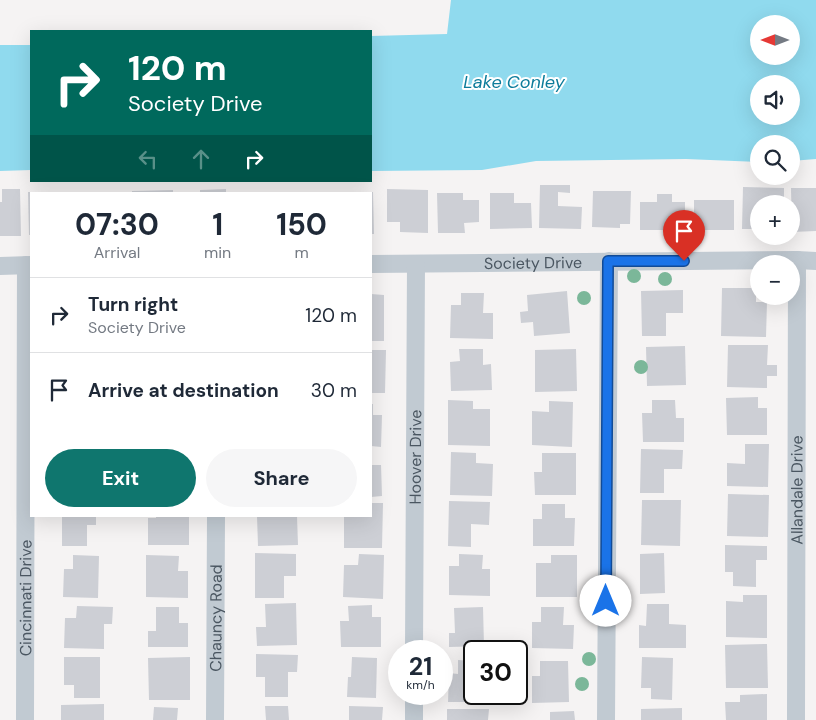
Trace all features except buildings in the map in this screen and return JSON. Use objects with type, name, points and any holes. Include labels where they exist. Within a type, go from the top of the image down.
[{"type":"street","name":"Society Drive","points":[[372,264],[750,260]]},
{"type":"street","name":"Society Drive","points":[[800,260],[816,261]]},
{"type":"street","points":[[606,720],[608,261]]},
{"type":"street","name":"Hoover Drive","points":[[414,640],[416,264]]},
{"type":"street","points":[[0,266],[28,266]]},
{"type":"street","name":"Cincinnati Drive","points":[[25,720],[28,266]]},
{"type":"street","name":"Allandale Drive","points":[[796,720],[797,305]]},
{"type":"street","name":"Chauncy Road","points":[[215,720],[216,517]]},
{"type":"street","points":[[414,705],[414,720]]},
{"type":"water","name":"Lake Conley","points":[[451,0],[816,0],[816,159],[800,160],[800,135],[750,135],[750,162],[686,159],[536,161],[482,170],[372,171],[372,36],[447,34]]},
{"type":"water","points":[[0,45],[30,45],[30,170],[0,171]]},
{"type":"route","points":[[606,601],[608,261],[684,261]]}]
